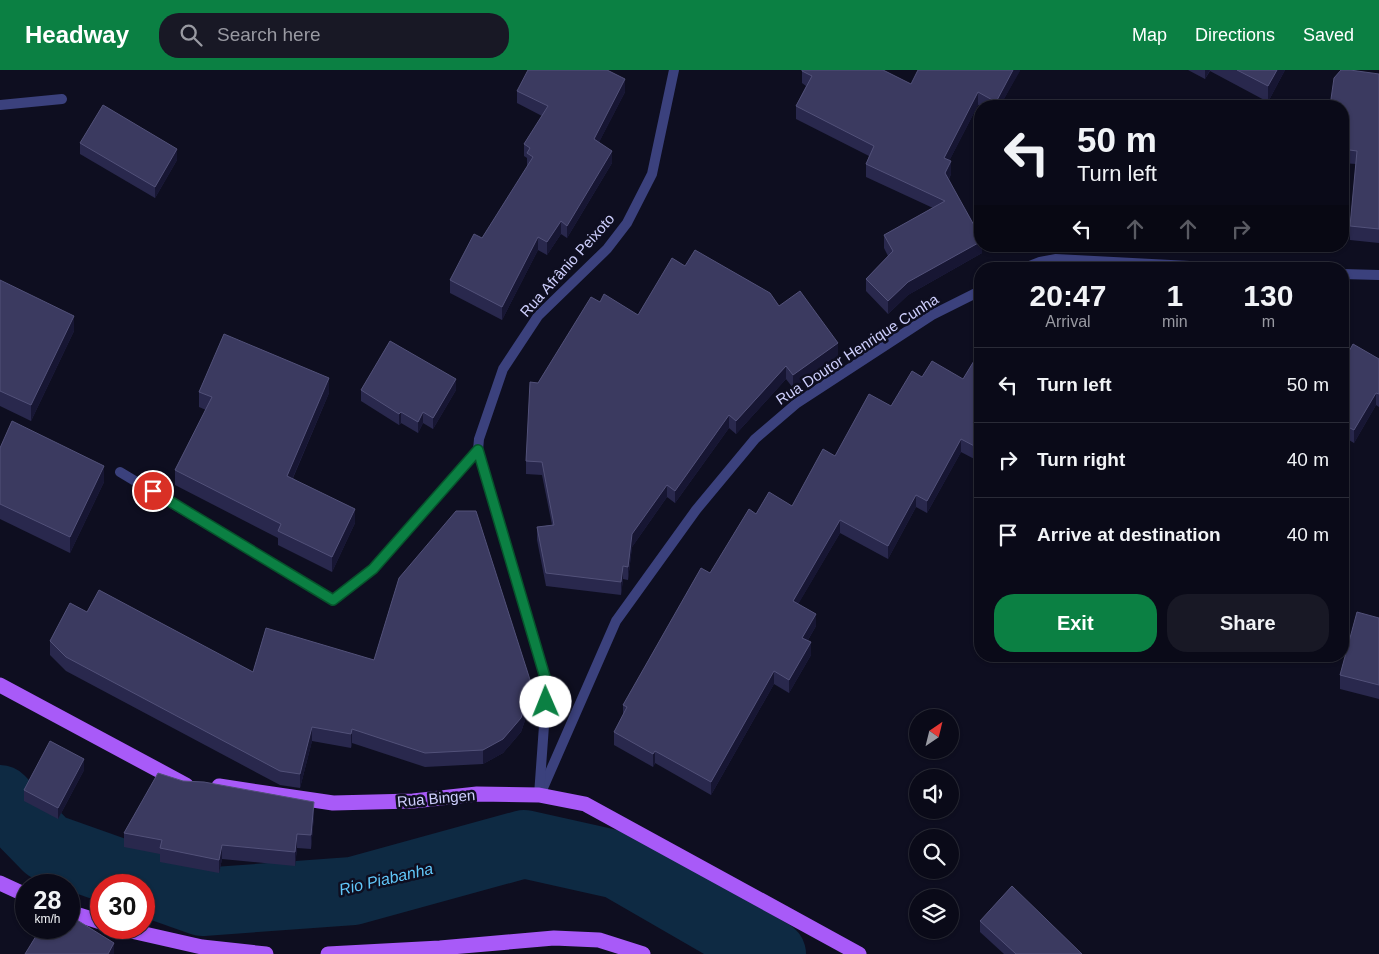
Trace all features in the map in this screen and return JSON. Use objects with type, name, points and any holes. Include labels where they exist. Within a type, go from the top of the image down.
[{"type":"main road","name":"Rua Bingen","points":[[0,685],[184,785],[234,787],[333,803],[413,801],[477,794],[540,796],[584,804],[859,954]]},
{"type":"main road","points":[[0,883],[15,890]]},
{"type":"main road","points":[[155,936],[202,947],[266,954]]},
{"type":"main road","points":[[328,954],[449,947],[554,938],[599,940],[643,954]]},
{"type":"street","name":"Rua Afrânio Peixoto","points":[[540,796],[547,684],[478,450],[478,439],[502,369],[538,316],[606,249],[627,223],[652,174],[674,70]]},
{"type":"street","points":[[0,105],[62,99]]},
{"type":"street","points":[[1040,262],[1056,259],[1113,262]]},
{"type":"street","points":[[1349,274],[1379,275]]},
{"type":"street","name":"Rua Doutor Henrique Cunha","points":[[540,796],[616,621],[696,510],[755,439],[798,403],[932,316],[974,294]]},
{"type":"street","points":[[120,472],[333,600],[373,569],[478,450]]},
{"type":"building","points":[[528,70],[607,70],[625,79],[594,139],[612,151],[567,226],[561,221],[547,242],[538,237],[502,307],[450,280],[474,234],[482,238],[533,157],[527,153],[530,148],[524,144],[548,106],[517,91]]},
{"type":"building","points":[[883,70],[911,84],[918,70],[1013,70],[997,100],[992,100],[978,92],[944,158],[951,161],[945,173],[974,225],[974,245],[908,282],[888,301],[866,279],[893,251],[884,235],[945,201],[866,164],[874,146],[796,106],[812,76],[802,71]]},
{"type":"building","points":[[1237,70],[1277,70],[1268,86]]},
{"type":"building","points":[[1341,70],[1379,74],[1379,229],[1350,226],[1357,151],[1349,150],[1349,100],[1331,100],[1334,78]]},
{"type":"building","points":[[103,105],[177,149],[155,187],[80,143]]},
{"type":"building","points":[[695,250],[770,293],[779,306],[800,291],[838,343],[793,375],[786,366],[736,421],[729,415],[675,491],[667,485],[632,534],[628,567],[623,566],[621,582],[546,573],[537,527],[554,525],[542,462],[526,461],[530,382],[538,383],[591,297],[600,302],[604,294],[638,315],[672,258],[685,266]]},
{"type":"building","points":[[0,280],[74,316],[31,405],[0,391]]},
{"type":"building","points":[[224,334],[329,378],[287,476],[355,509],[332,557],[278,531],[281,524],[175,470],[212,397],[199,392]]},
{"type":"building","points":[[390,341],[456,379],[433,418],[423,412],[418,422],[401,412],[399,414],[361,390]]},
{"type":"building","points":[[1353,344],[1379,359],[1379,394],[1376,393],[1354,430],[1349,428],[1349,351]]},
{"type":"building","points":[[932,361],[963,379],[974,361],[974,446],[961,439],[927,501],[916,495],[888,546],[840,520],[793,601],[816,614],[802,638],[811,642],[789,680],[774,671],[711,782],[655,751],[653,754],[614,732],[627,707],[623,705],[701,568],[710,573],[749,509],[756,514],[769,492],[792,506],[823,449],[835,456],[869,394],[891,406],[912,371],[922,377]]},
{"type":"building","points":[[12,421],[104,466],[70,537],[0,504],[0,448]]},
{"type":"building","points":[[456,511],[476,511],[532,686],[521,718],[503,739],[483,750],[425,753],[352,729],[351,734],[312,727],[300,774],[280,771],[66,657],[50,641],[70,603],[87,612],[99,590],[253,672],[266,628],[374,660],[399,578]]},
{"type":"building","points":[[1357,612],[1379,618],[1379,685],[1340,675],[1344,662],[1349,662],[1349,642]]},
{"type":"building","points":[[50,741],[84,759],[58,808],[24,790]]},
{"type":"building","points":[[158,773],[183,781],[204,782],[314,802],[311,835],[297,834],[295,852],[222,845],[219,860],[160,848],[162,840],[124,833]]},
{"type":"building","points":[[1012,886],[1082,954],[1016,954],[980,921]]},
{"type":"building","points":[[80,922],[90,928],[90,939],[108,939],[114,943],[108,954],[25,954],[34,939],[80,939]]},
{"type":"waterway","name":"Rio Piabanha","points":[[0,799],[47,847],[202,902],[353,891],[524,844],[618,865],[772,954]]},
{"type":"route","points":[[153,491],[333,600],[373,569],[478,450],[547,684],[546,702]]}]
